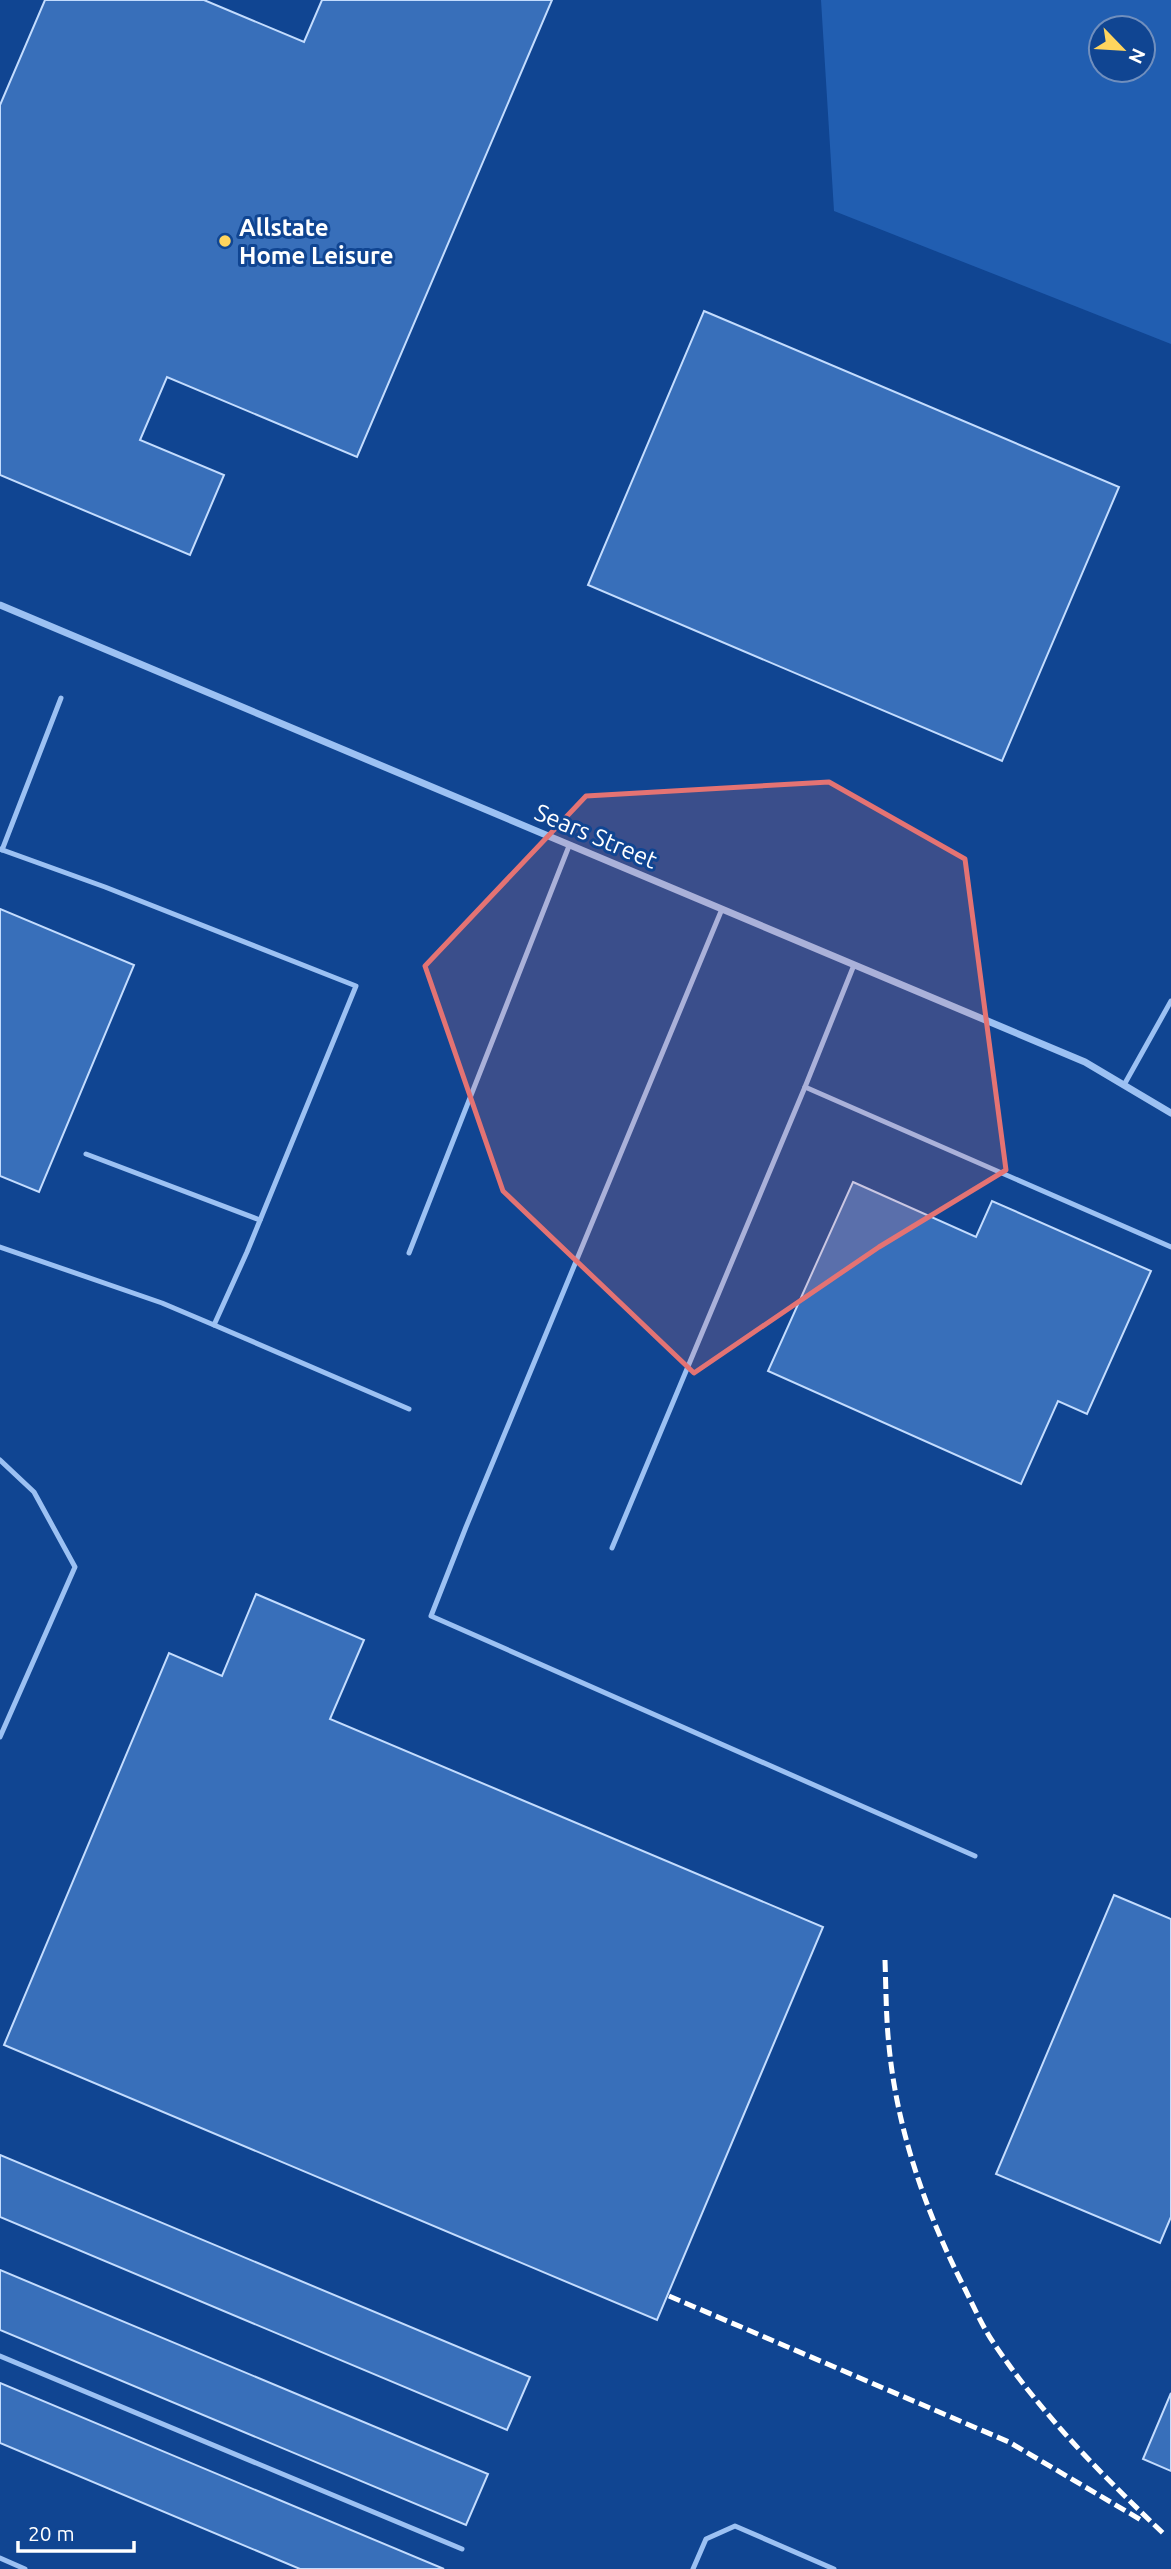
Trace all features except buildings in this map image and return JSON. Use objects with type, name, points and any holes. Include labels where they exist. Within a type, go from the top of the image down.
[{"type":"street","name":"Sears Street","points":[[0,605],[1085,1062],[1171,1113]]},
{"type":"lane","points":[[61,698],[1,849],[106,887],[356,986],[214,1325]]},
{"type":"lane","points":[[410,1253],[569,846]]},
{"type":"lane","points":[[722,909],[431,1616],[975,1856]]},
{"type":"lane","points":[[612,1548],[854,965]]},
{"type":"lane","points":[[1124,1085],[1171,1001]]},
{"type":"lane","points":[[805,1087],[1171,1247]]},
{"type":"lane","points":[[86,1153],[260,1220]]},
{"type":"lane","points":[[0,1247],[162,1303],[409,1409]]},
{"type":"lane","points":[[0,1460],[34,1492],[75,1567],[0,1737]]},
{"type":"lane","points":[[0,2356],[462,2549]]},
{"type":"lane","points":[[693,2569],[706,2539],[735,2526],[834,2569]]},
{"type":"lane","points":[[0,2558],[25,2569]]},
{"type":"highlighted area","points":[[829,782],[965,859],[1006,1170],[879,1247],[694,1373],[503,1191],[425,966],[586,796]]},
{"type":"shaded area","points":[[821,0],[1171,0],[1171,344],[834,211]]},
{"type":"railway","points":[[885,1960],[888,2035],[899,2109],[915,2170],[951,2260],[991,2338],[1033,2396],[1097,2468],[1165,2535]]},
{"type":"railway","points":[[669,2296],[1009,2442],[1141,2520]]},
{"type":"place","name":"Allstate Home Leisure","points":[[225,241]]}]
